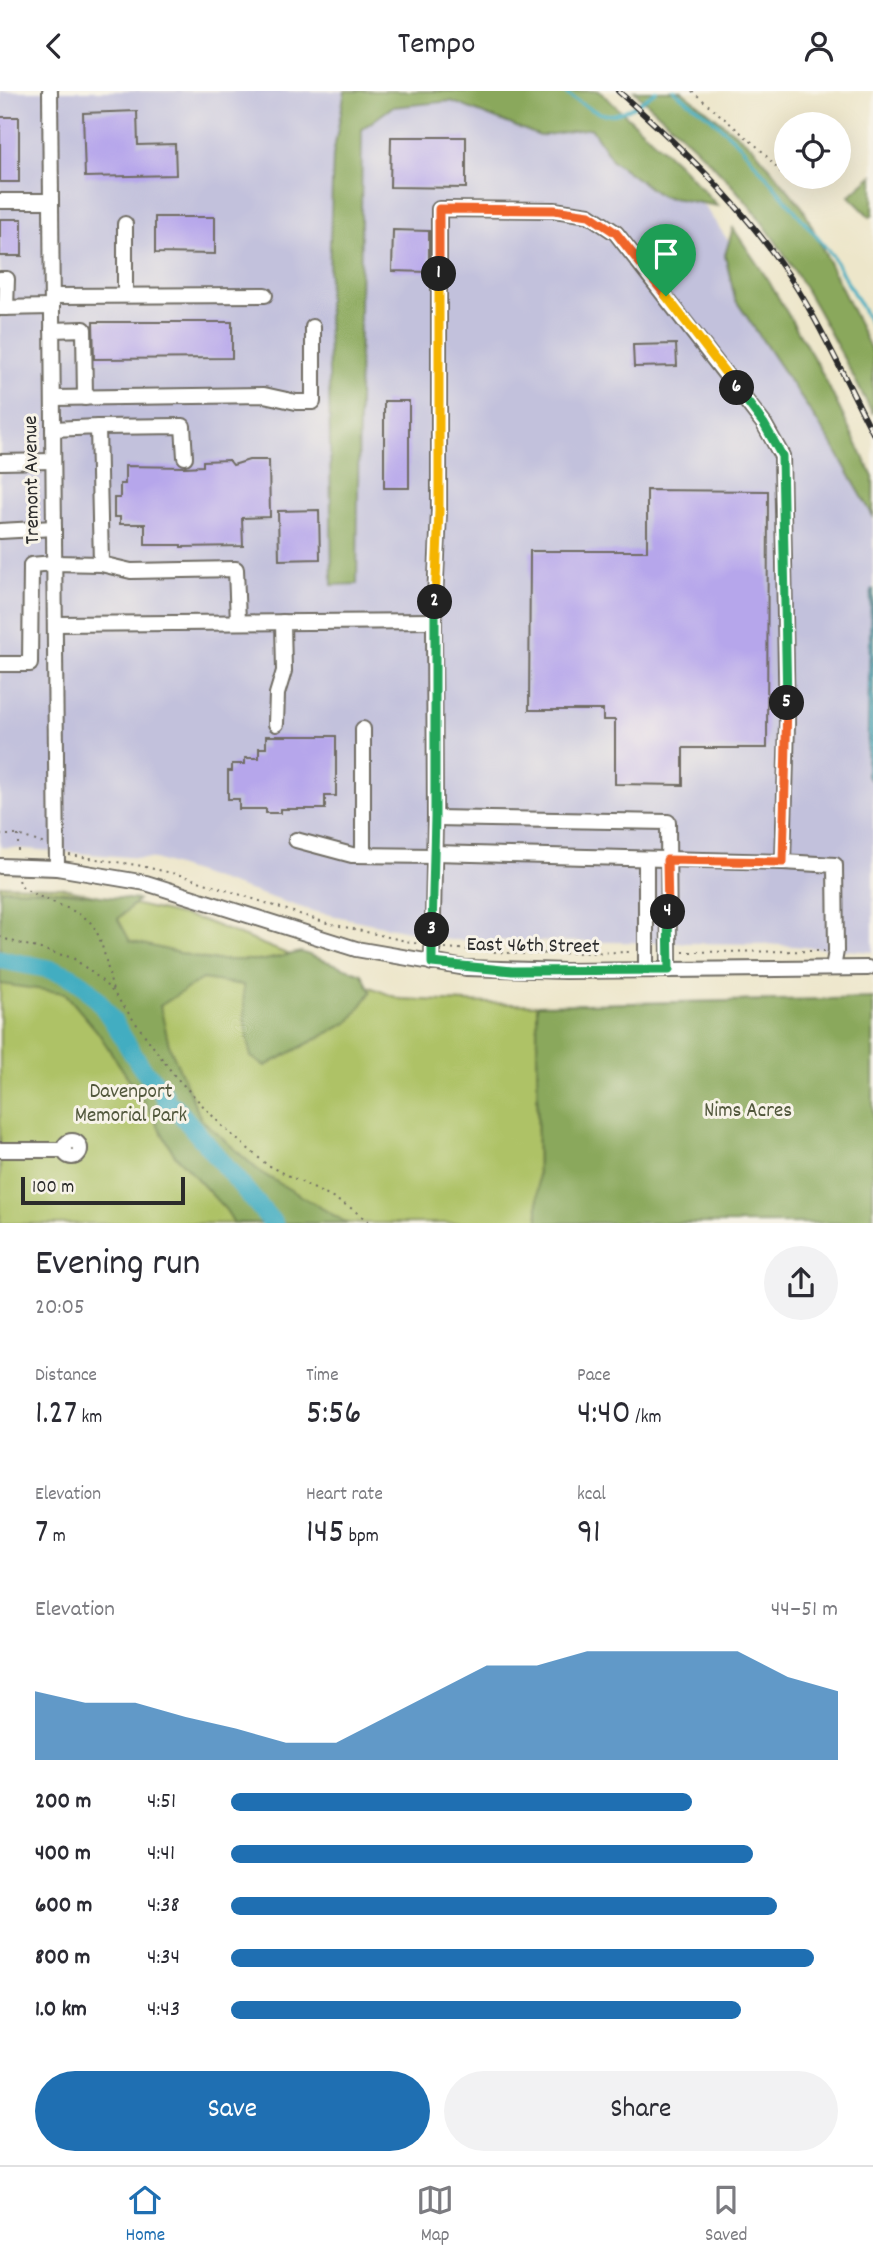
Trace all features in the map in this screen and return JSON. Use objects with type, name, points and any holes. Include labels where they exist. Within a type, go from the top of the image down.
[{"type":"street","name":"Tremont Avenue","points":[[50,91],[57,868]]},
{"type":"street","points":[[0,201],[51,201]]},
{"type":"street","points":[[432,963],[435,855],[434,621],[439,511],[439,209],[554,210],[589,215],[616,233],[764,424],[782,456],[787,723],[783,862]]},
{"type":"street","points":[[125,224],[125,295]]},
{"type":"street","points":[[0,279],[7,278],[3,308],[125,295],[265,295]]},
{"type":"street","points":[[53,398],[264,395],[296,403],[313,402],[313,327]]},
{"type":"street","points":[[52,330],[84,329],[85,398]]},
{"type":"street","points":[[53,429],[183,426],[184,457]]},
{"type":"street","points":[[98,427],[101,564]]},
{"type":"street","points":[[0,463],[54,461]]},
{"type":"street","points":[[0,531],[54,529]]},
{"type":"street","points":[[0,664],[30,664],[31,565],[101,564],[131,571],[236,569],[237,622]]},
{"type":"street","points":[[55,624],[434,621]]},
{"type":"street","points":[[276,724],[277,694],[284,671],[283,622]]},
{"type":"street","points":[[363,729],[363,855]]},
{"type":"street","points":[[435,817],[668,822],[669,970]]},
{"type":"street","points":[[296,840],[352,855],[835,865],[836,951],[833,968]]},
{"type":"street","points":[[646,860],[646,970]]},
{"type":"street","name":"East 46th Street","points":[[0,866],[57,868],[146,883],[356,949],[432,963],[512,971],[868,968]]},
{"type":"street","points":[[0,1150],[64,1150]]},
{"type":"path","points":[[692,91],[760,149],[774,165]]},
{"type":"path","points":[[0,835],[18,835],[57,849]]},
{"type":"path","points":[[18,835],[18,879],[22,887],[83,916],[93,924],[113,992]]},
{"type":"path","points":[[0,936],[73,958],[113,992],[174,1075],[224,1128],[266,1164],[348,1206],[372,1223]]},
{"type":"shaded area","points":[[0,91],[575,91],[704,206],[789,328],[873,492],[873,952],[766,944],[450,940],[312,911],[155,859],[0,847]]},
{"type":"green space","points":[[345,91],[599,91],[678,163],[718,206],[661,196],[613,161],[591,128],[540,136],[451,101],[392,107],[362,129],[357,584],[332,585],[328,303],[333,155]]},
{"type":"green space","points":[[634,91],[682,91],[754,148],[774,172],[774,189],[787,189],[803,208],[873,354],[873,414],[782,251],[737,191]]},
{"type":"green space","points":[[873,175],[873,214],[870,217],[849,196]]},
{"type":"green space","points":[[733,228],[768,280],[820,369],[873,477],[873,516],[832,444],[735,299],[725,255]]},
{"type":"green space","name":"Davenport Memorial Park","points":[[0,885],[60,887],[202,920],[400,999],[537,1005],[538,1223],[0,1223]]},
{"type":"green space","points":[[0,889],[47,890],[138,900],[118,919],[130,941],[209,960],[265,960],[301,952],[362,974],[371,992],[349,1022],[265,1066],[251,1057],[245,1023],[243,985],[202,979],[160,1006],[169,1045],[201,1119],[260,1172],[347,1223],[234,1223],[226,1210],[174,1154],[146,1105],[97,1031],[65,993],[0,984]]},
{"type":"green space","name":"Nims Acres","points":[[873,998],[873,1223],[538,1223],[537,1005]]},
{"type":"water","points":[[873,589],[873,782],[867,776]]},
{"type":"building","points":[[137,111],[138,145],[175,144],[176,175],[85,177],[83,113]]},
{"type":"building","points":[[0,117],[19,117],[19,182],[0,182]]},
{"type":"building","points":[[391,137],[466,137],[466,188],[390,187]]},
{"type":"building","points":[[155,217],[215,217],[215,254],[155,253]]},
{"type":"building","points":[[0,219],[22,219],[22,256],[0,256]]},
{"type":"building","points":[[393,230],[429,231],[429,272],[392,271]]},
{"type":"building","points":[[93,322],[232,322],[232,358],[94,359]]},
{"type":"building","points":[[676,344],[677,366],[634,367],[633,345]]},
{"type":"building","points":[[384,401],[409,401],[409,488],[384,488]]},
{"type":"building","points":[[229,460],[233,465],[249,460],[269,460],[270,517],[242,518],[243,546],[145,545],[145,524],[120,524],[120,517],[114,517],[114,498],[120,498],[120,484],[125,484],[125,466],[203,466],[203,461]]},
{"type":"building","points":[[647,490],[768,491],[767,748],[683,748],[683,785],[615,784],[615,720],[603,720],[603,710],[529,710],[530,551],[647,551]]},
{"type":"building","points":[[319,510],[320,559],[279,560],[278,511]]},
{"type":"building","points":[[266,736],[336,736],[336,796],[325,796],[325,809],[280,809],[280,813],[266,813],[266,809],[239,809],[239,799],[228,799],[228,771],[232,771],[232,764],[245,764],[245,758],[259,758],[259,748],[266,748]]},
{"type":"waterway","points":[[562,91],[589,108],[609,115],[628,109],[656,91]]},
{"type":"waterway","points":[[674,91],[710,117],[740,145],[832,255],[873,328]]},
{"type":"waterway","points":[[0,959],[65,974],[94,995],[167,1103],[175,1107],[273,1223]]},
{"type":"railway","points":[[618,91],[697,165],[767,245],[807,305],[873,433]]},
{"type":"route","points":[[439,209],[554,210],[589,215],[616,233],[666,296],[764,424],[782,456],[787,723],[783,862],[667,860],[669,970],[512,971],[432,963],[435,853],[434,621],[439,511],[439,209]]}]
